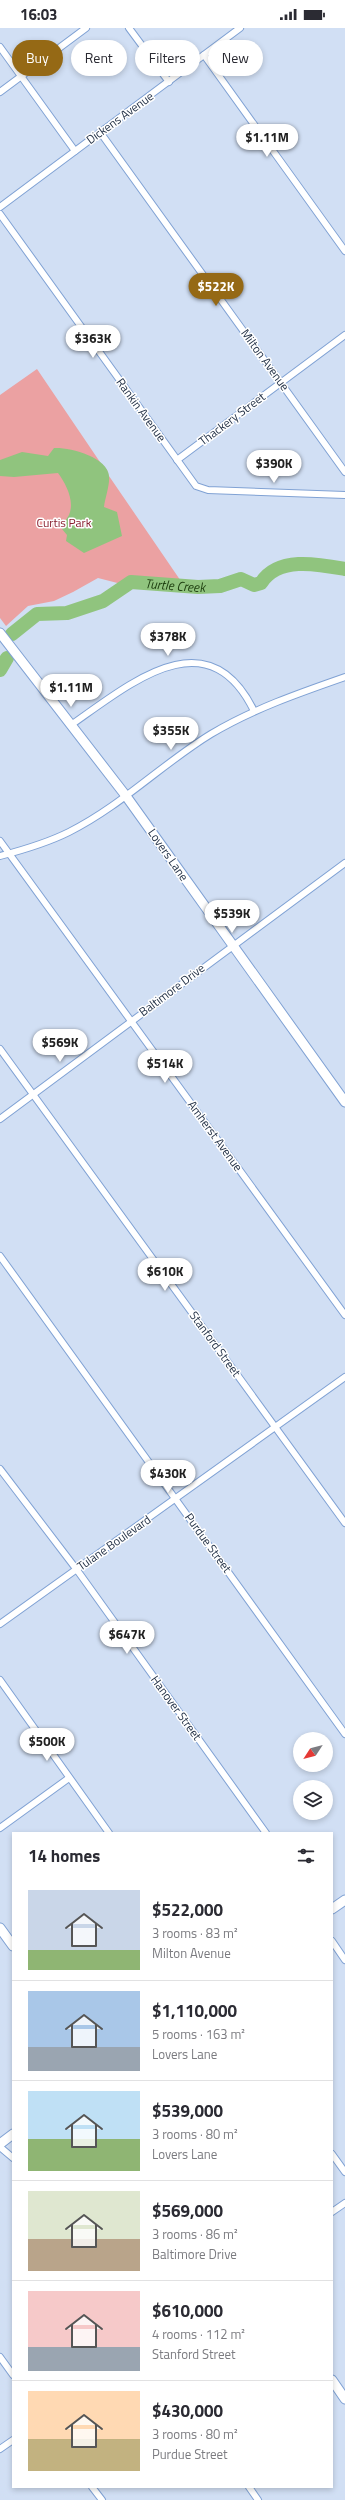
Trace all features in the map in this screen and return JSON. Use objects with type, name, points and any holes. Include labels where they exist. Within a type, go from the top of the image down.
[{"type":"main road","name":"Lovers Lane","points":[[0,633],[126,796],[232,945],[342,1090],[345,1102]]},
{"type":"main road","points":[[333,1908],[345,1900]]},
{"type":"main road","points":[[0,1928],[12,1945]]},
{"type":"main road","points":[[0,2144],[12,2135]]},
{"type":"main road","points":[[333,2381],[345,2398]]},
{"type":"street","points":[[63,45],[86,28]]},
{"type":"street","points":[[129,28],[168,82]]},
{"type":"street","name":"Dickens Avenue","points":[[0,207],[240,28]]},
{"type":"street","points":[[0,47],[12,64]]},
{"type":"street","points":[[204,55],[345,251]]},
{"type":"street","points":[[0,92],[21,76],[75,151]]},
{"type":"street","name":"Milton Avenue","points":[[100,132],[345,472]]},
{"type":"street","name":"Rankin Avenue","points":[[0,214],[194,484],[200,488],[345,496]]},
{"type":"street","name":"Thackery Street","points":[[177,460],[345,335]]},
{"type":"street","points":[[71,725],[135,683],[169,667],[190,662],[209,665],[229,674],[246,694],[254,711]]},
{"type":"street","points":[[0,856],[69,832],[126,796],[193,746],[254,711],[345,677]]},
{"type":"street","name":"Amherst Avenue","points":[[0,841],[345,1315]]},
{"type":"street","name":"Baltimore Drive","points":[[0,1119],[232,945],[345,863]]},
{"type":"street","name":"Stanford Street","points":[[0,1049],[345,1523]]},
{"type":"street","name":"Purdue Street","points":[[0,1256],[345,1734]]},
{"type":"street","name":"Tulane Boulevard","points":[[0,1624],[345,1377]]},
{"type":"street","name":"Hanover Street","points":[[0,1469],[77,1570],[265,1832]]},
{"type":"street","points":[[0,1680],[108,1832]]},
{"type":"street","points":[[0,1828],[69,1778]]},
{"type":"street","points":[[333,1942],[345,1960]]},
{"type":"street","points":[[0,2147],[12,2157]]},
{"type":"street","points":[[333,2155],[345,2172]]},
{"type":"street","points":[[333,2211],[345,2203]]},
{"type":"street","points":[[0,2357],[12,2374]]},
{"type":"street","points":[[0,2449],[12,2441]]},
{"type":"street","points":[[93,2488],[102,2500]]},
{"type":"street","points":[[250,2488],[258,2500]]},
{"type":"green space","name":"Curtis Park","points":[[37,369],[187,590],[137,588],[98,578],[54,601],[28,606],[6,626],[0,618],[0,395]]},
{"type":"shaded area","points":[[54,448],[69,449],[87,454],[102,463],[107,469],[109,480],[104,507],[117,512],[122,536],[84,553],[66,541],[67,535],[62,529],[71,510],[71,504],[67,487],[58,473],[14,477],[0,476],[0,460],[22,452],[48,456]]},
{"type":"waterway","name":"Turtle Creek","points":[[12,634],[37,614],[67,613],[103,601],[131,582],[198,587],[220,586],[241,579],[254,585],[261,583],[268,574],[288,565],[311,564],[345,569]]},
{"type":"waterway","name":"Turtle Creek","points":[[0,670],[7,658]]}]
